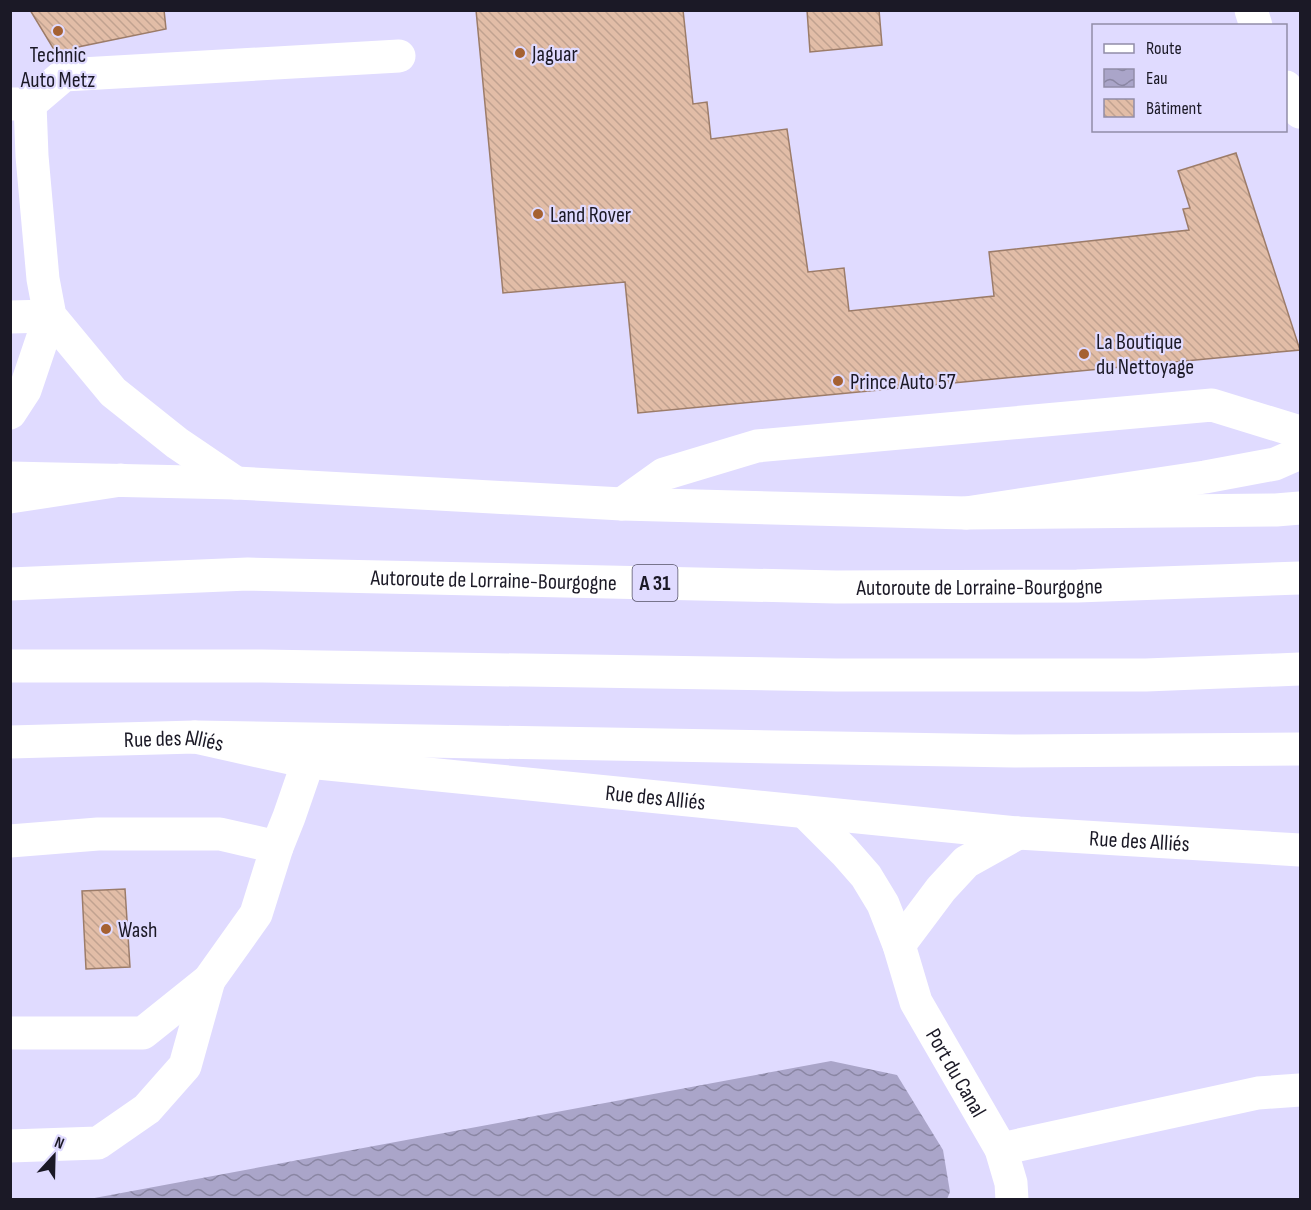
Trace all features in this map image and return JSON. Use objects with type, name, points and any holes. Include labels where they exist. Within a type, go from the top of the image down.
[{"type":"main road","points":[[10,413],[26,390],[50,316],[43,279],[32,156],[20,104],[64,75],[399,56]]},
{"type":"main road","points":[[1287,89],[1300,112]]},
{"type":"main road","points":[[10,317],[50,316]]},
{"type":"main road","points":[[50,316],[113,392],[177,443],[236,483]]},
{"type":"main road","points":[[622,504],[664,474],[756,446],[1212,405],[1300,432]]},
{"type":"main road","points":[[966,513],[1205,477],[1275,464],[1300,453]]},
{"type":"main road","points":[[10,478],[236,483],[622,504],[966,513],[1300,508]]},
{"type":"main road","points":[[10,496],[121,480]]},
{"type":"main road","name":"Autoroute de Lorraine-Bourgogne","points":[[10,585],[248,574],[836,587],[1077,586],[1300,578]]},
{"type":"main road","points":[[10,666],[262,666],[860,675],[1146,675],[1300,669]]},
{"type":"main road","points":[[195,737],[1014,752],[1300,749]]},
{"type":"main road","name":"Rue des Alliés","points":[[10,742],[195,737],[308,762],[1018,833],[1300,850]]},
{"type":"main road","points":[[10,1033],[143,1033],[209,980],[256,914],[277,847],[308,762]]},
{"type":"main road","name":"Port du Canal","points":[[805,812],[866,876],[883,904],[899,945],[916,1002],[1001,1149],[1011,1183],[1012,1200]]},
{"type":"main road","points":[[899,945],[941,889],[966,862],[1018,833]]},
{"type":"main road","points":[[10,841],[98,834],[220,834],[277,847]]},
{"type":"main road","points":[[10,1146],[98,1143],[147,1109],[185,1066],[209,980]]},
{"type":"main road","points":[[1001,1149],[1258,1094],[1300,1090]]},
{"type":"water","points":[[831,1061],[897,1075],[943,1150],[950,1192],[947,1199],[89,1199]]},
{"type":"building","name":"Technic Auto Metz","points":[[30,10],[164,10],[166,29],[78,47],[71,55],[53,48]]},
{"type":"building","points":[[476,10],[683,10],[693,104],[707,102],[711,139],[787,129],[808,272],[844,268],[849,311],[994,296],[989,252],[1189,230],[1183,209],[1190,208],[1178,171],[1236,153],[1300,350],[638,413],[625,282],[503,293]]},
{"type":"building","points":[[807,10],[879,10],[882,45],[810,52]]},
{"type":"building","points":[[125,889],[130,967],[86,969],[82,891]]},
{"type":"place","name":"Technic Auto Metz","points":[[58,31]]},
{"type":"place","name":"Jaguar","points":[[520,53]]},
{"type":"place","name":"Land Rover","points":[[538,214]]},
{"type":"place","name":"La Boutique du Nettoyage","points":[[1084,354]]},
{"type":"place","name":"Prince Auto 57","points":[[838,381]]},
{"type":"place","name":"Wash","points":[[106,929]]}]
